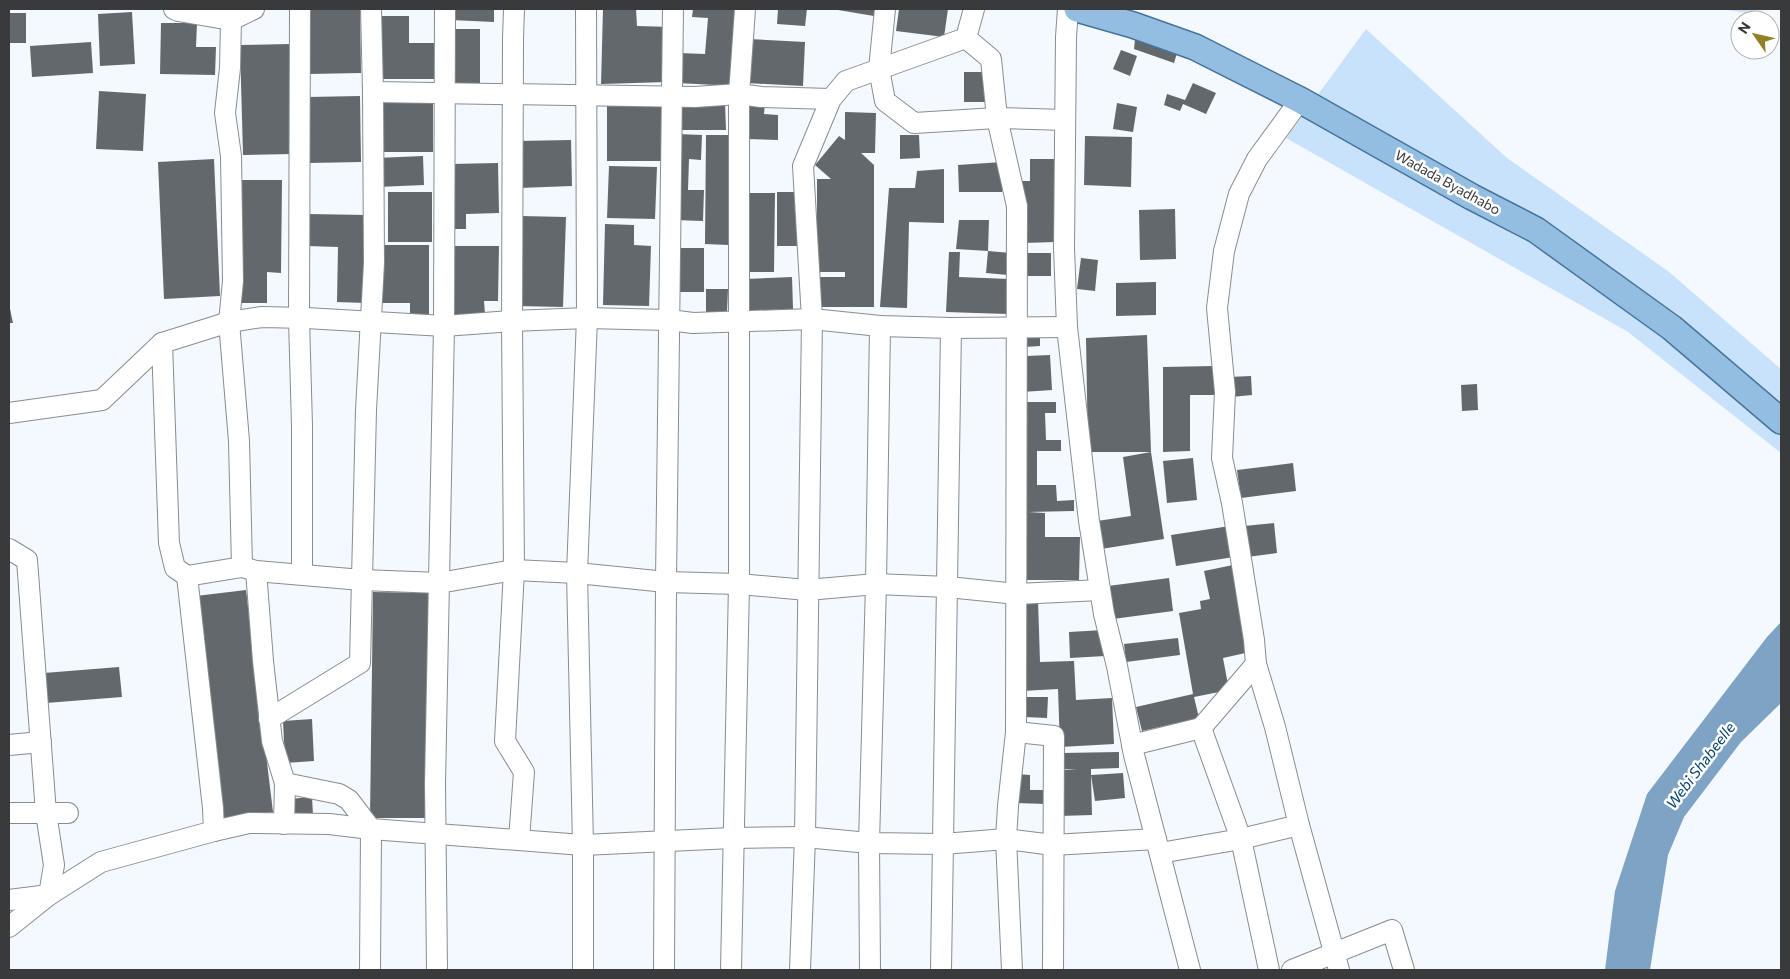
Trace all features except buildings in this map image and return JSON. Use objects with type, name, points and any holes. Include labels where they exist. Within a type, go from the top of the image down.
[{"type":"main road","name":"Wadada Byadhabo","points":[[1077,9],[1116,14],[1195,47],[1300,100],[1472,197],[1536,230],[1672,328],[1781,421]]},
{"type":"street","points":[[174,9],[231,20],[254,9]]},
{"type":"street","points":[[300,9],[299,319],[302,426],[302,574]]},
{"type":"street","points":[[269,719],[360,663],[366,410],[374,263],[373,92],[370,9]]},
{"type":"street","points":[[437,970],[435,784],[444,326],[445,9]]},
{"type":"street","points":[[514,9],[512,320],[514,570],[505,740],[524,772],[519,840]]},
{"type":"street","points":[[583,970],[583,845],[577,573],[588,318],[586,9]]},
{"type":"street","points":[[664,970],[666,582],[673,9]]},
{"type":"street","points":[[731,970],[732,838],[739,584],[738,94],[746,9]]},
{"type":"street","points":[[885,9],[878,69],[885,101],[914,123],[997,118],[1065,120]]},
{"type":"street","points":[[966,38],[974,9]]},
{"type":"street","points":[[1068,9],[1066,37],[1064,248],[1067,327],[1089,521],[1100,590],[1132,745],[1190,970]]},
{"type":"street","points":[[231,20],[230,68],[224,113],[231,156],[233,281],[229,322],[249,569],[272,741],[285,783],[284,824]]},
{"type":"street","points":[[800,970],[805,837],[812,319],[803,166],[831,99],[846,81],[966,38]]},
{"type":"street","points":[[966,38],[991,58],[997,118],[1017,206],[1016,732],[1006,839],[1012,970]]},
{"type":"street","points":[[373,92],[695,97],[738,94],[761,97],[831,99]]},
{"type":"street","points":[[1300,100],[1257,159],[1239,194],[1224,251],[1217,308],[1225,392],[1222,458],[1232,503],[1254,640],[1256,664],[1275,727],[1299,825],[1337,962]]},
{"type":"street","points":[[9,413],[102,400],[162,343],[229,322],[262,317],[444,326],[512,320],[588,318],[669,320],[693,323],[812,319],[880,326],[952,328],[1067,327]]},
{"type":"street","points":[[870,970],[869,843],[880,326]]},
{"type":"street","points":[[942,970],[952,328]]},
{"type":"street","points":[[162,343],[169,543],[176,568],[187,576],[249,569],[362,580],[439,583],[514,570],[577,573],[666,582],[739,584],[807,590],[876,584],[948,587],[1017,594],[1100,590]]},
{"type":"street","points":[[9,549],[27,560],[46,813],[54,865],[49,895]]},
{"type":"street","points":[[187,576],[214,830]]},
{"type":"street","points":[[1132,745],[1201,728],[1256,664]]},
{"type":"street","points":[[1201,728],[1241,839],[1269,970]]},
{"type":"street","points":[[1016,732],[1054,736],[1053,970]]},
{"type":"street","points":[[9,745],[41,742]]},
{"type":"street","points":[[285,783],[339,794],[349,800],[371,829],[370,970]]},
{"type":"street","points":[[9,813],[68,813]]},
{"type":"street","points":[[9,927],[49,895],[101,862],[214,830],[249,823],[330,824],[371,829],[583,845],[732,838],[805,837],[869,843],[943,844],[1006,839],[1054,844],[1158,846],[1241,839],[1299,825]]},
{"type":"street","points":[[9,900],[49,895]]},
{"type":"street","points":[[1292,970],[1337,962],[1392,930],[1404,970]]},
{"type":"shaded area","points":[[1721,9],[1762,9],[1758,10]]},
{"type":"shaded area","points":[[1366,29],[1507,158],[1668,271],[1781,369],[1781,453],[1628,332],[1286,138]]},
{"type":"water","name":"Webi Shabeelle","points":[[1781,622],[1781,703],[1741,742],[1684,817],[1668,855],[1650,970],[1605,970],[1615,891],[1647,794],[1767,637]]}]
